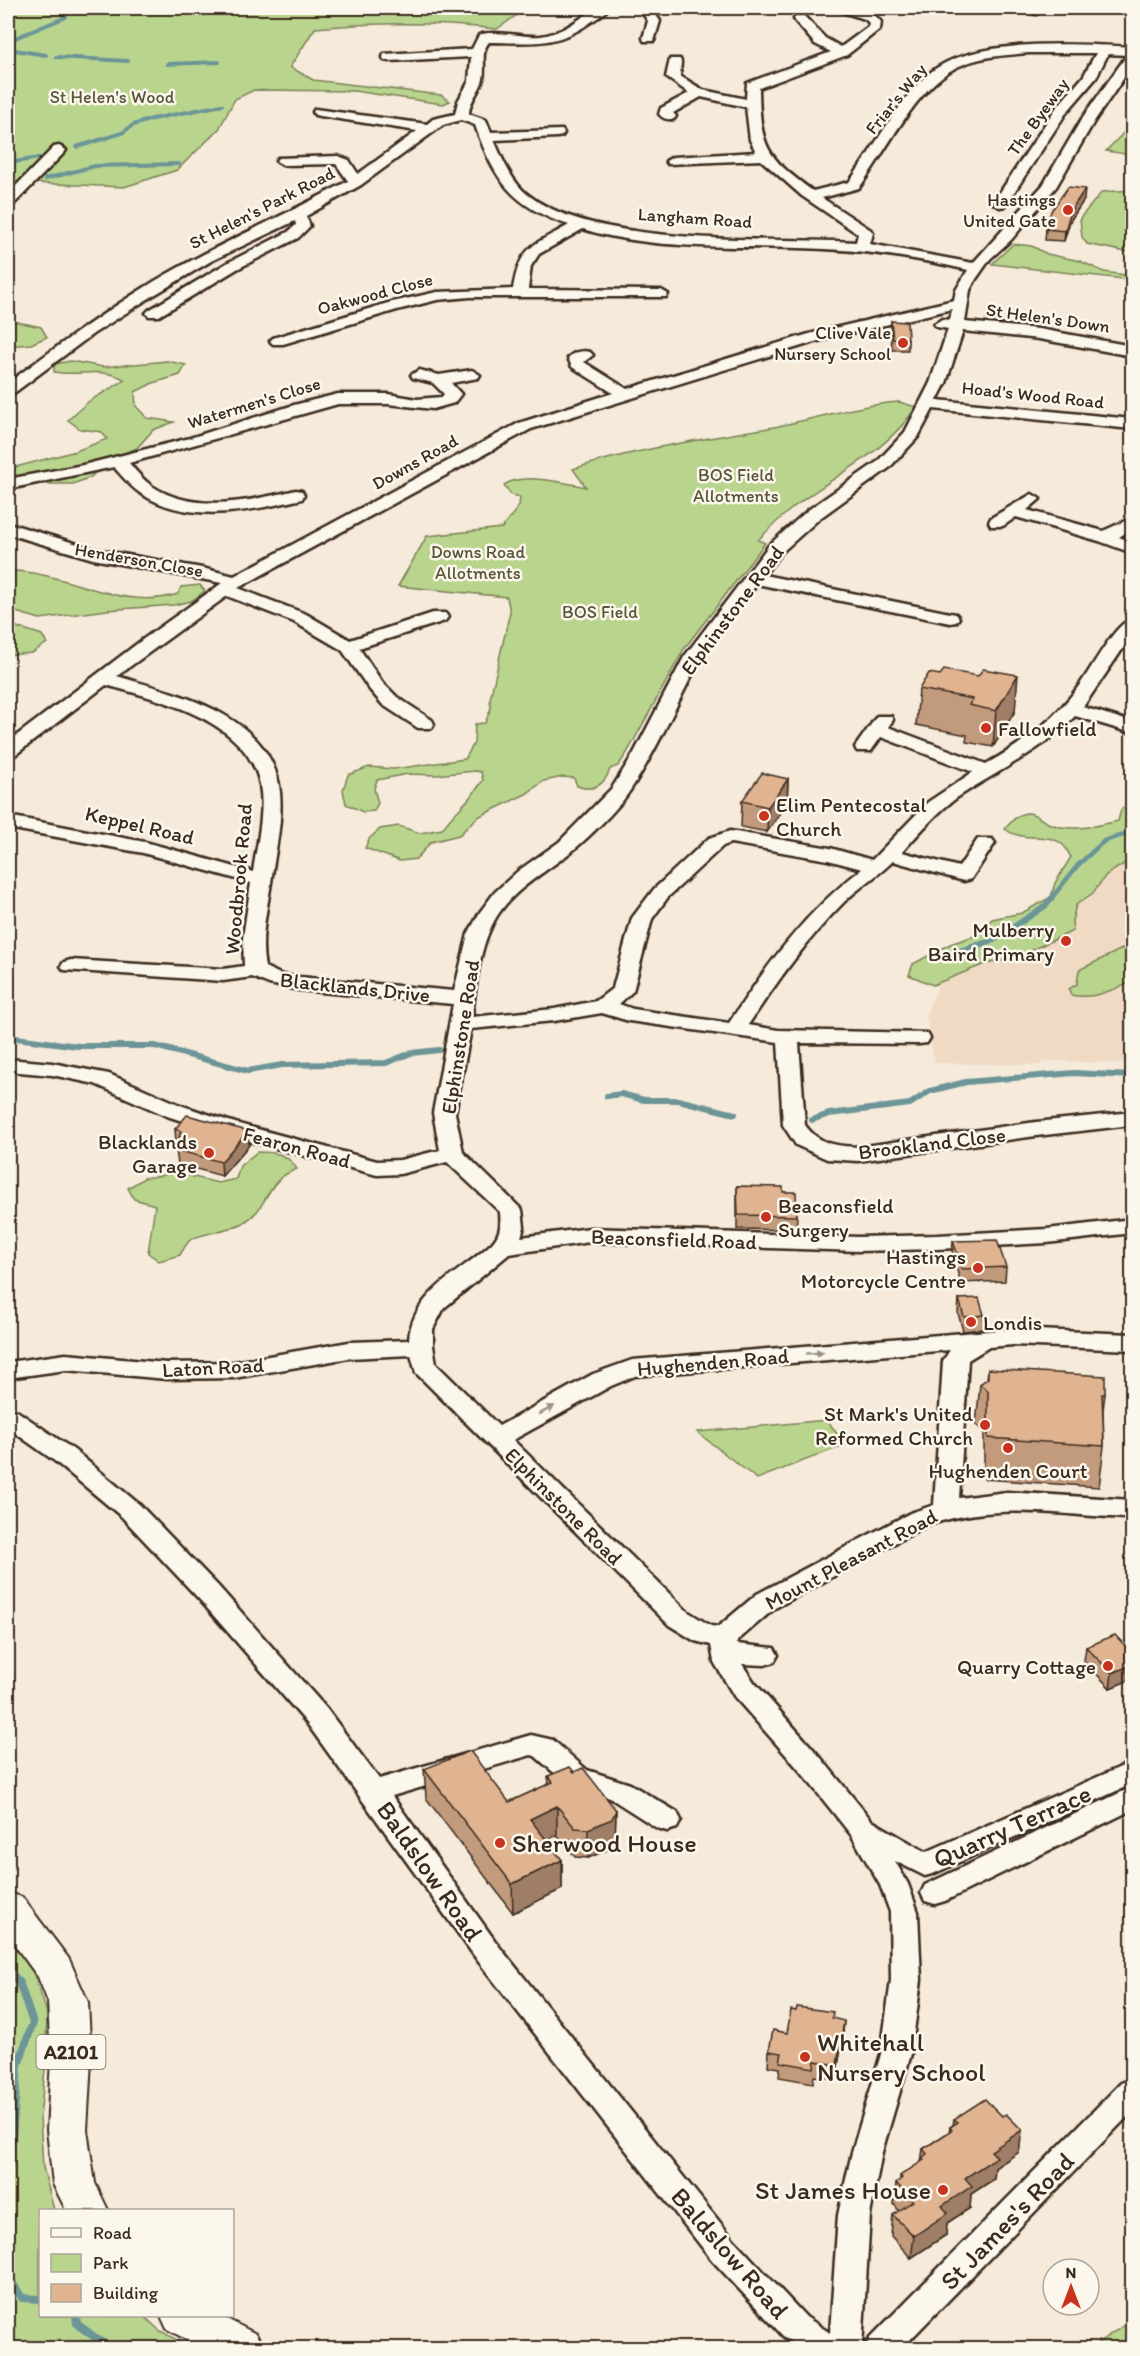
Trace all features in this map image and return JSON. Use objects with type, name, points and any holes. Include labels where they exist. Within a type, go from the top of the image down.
[{"type":"main road","name":"A2101","points":[[8,1908],[55,1970],[68,2002],[71,2060],[67,2130],[74,2184],[86,2209]]},
{"type":"main road","points":[[184,2317],[241,2349]]},
{"type":"street","points":[[462,116],[461,104],[477,77],[476,53],[486,37],[535,40],[553,38],[567,32],[603,8]]},
{"type":"street","points":[[645,8],[654,21],[649,38]]},
{"type":"street","points":[[843,8],[869,16],[875,22],[874,29],[842,52],[752,86],[752,104],[759,146],[765,156],[795,184],[866,233],[862,247]]},
{"type":"street","points":[[800,19],[820,41],[842,52]]},
{"type":"street","name":"Friar's Way","points":[[812,196],[854,185],[892,129],[918,96],[938,74],[952,64],[972,57],[1008,51],[1104,50],[1131,61]]},
{"type":"street","name":"The Byeway","points":[[1000,203],[1061,111],[1089,78],[1104,50]]},
{"type":"street","points":[[389,57],[476,53]]},
{"type":"street","name":"Elphinstone Road","points":[[452,1154],[444,1113],[461,1024],[463,998],[478,934],[487,916],[502,896],[525,875],[566,846],[620,791],[643,753],[693,657],[775,549],[795,530],[883,465],[904,446],[929,404],[957,325],[963,290],[977,267],[1049,187],[1088,120],[1131,61]]},
{"type":"street","points":[[675,62],[673,77],[699,93],[752,104]]},
{"type":"street","points":[[669,116],[666,111],[699,93]]},
{"type":"street","points":[[320,112],[427,129]]},
{"type":"street","name":"St Helen's Park Road","points":[[8,390],[88,331],[149,292],[206,258],[297,214],[356,182],[438,122],[462,116]]},
{"type":"street","name":"Langham Road","points":[[462,116],[482,123],[486,136],[511,184],[521,197],[547,213],[578,226],[637,235],[862,247],[977,267]]},
{"type":"street","points":[[486,136],[557,133]]},
{"type":"street","points":[[8,202],[59,150]]},
{"type":"street","points":[[673,161],[765,156]]},
{"type":"street","points":[[283,161],[338,160],[344,163],[356,182]]},
{"type":"street","points":[[154,313],[232,266],[293,235],[303,226],[297,214]]},
{"type":"street","points":[[520,293],[524,266],[533,251],[578,226]]},
{"type":"street","name":"Oakwood Close","points":[[278,341],[393,306],[436,296],[520,293],[661,294]]},
{"type":"street","name":"Downs Road","points":[[8,751],[103,678],[230,586],[525,426],[727,362],[814,338],[960,303]]},
{"type":"street","name":"Downs Road","points":[[896,320],[957,325]]},
{"type":"street","name":"St Helen's Down","points":[[957,325],[1039,334],[1132,351]]},
{"type":"street","points":[[585,355],[576,358],[577,364],[625,394]]},
{"type":"street","points":[[418,375],[439,380],[472,375]]},
{"type":"street","name":"Watermen's Close","points":[[8,484],[117,462],[338,399],[388,399],[417,404],[434,404],[447,400],[453,394],[439,380]]},
{"type":"street","name":"Hoad's Wood Road","points":[[929,404],[1132,424]]},
{"type":"street","points":[[117,462],[148,491],[171,501],[191,505],[252,506],[296,495]]},
{"type":"street","points":[[997,522],[1032,500]]},
{"type":"street","points":[[1013,511],[1105,537],[1132,548]]},
{"type":"street","points":[[1105,537],[1132,523]]},
{"type":"street","name":"Henderson Close","points":[[10,525],[91,554],[147,565],[214,574],[230,586],[300,618],[348,646]]},
{"type":"street","points":[[753,578],[952,618]]},
{"type":"street","points":[[425,724],[390,701],[376,686],[348,646],[434,622]]},
{"type":"street","points":[[735,1029],[761,990],[839,896],[883,860],[935,806],[966,783],[990,772],[1019,754],[1054,727],[1090,686],[1107,656],[1132,624]]},
{"type":"street","name":"Woodbrook Road","points":[[103,678],[186,704],[242,734],[253,745],[267,774],[270,807],[254,933],[255,970]]},
{"type":"street","points":[[1071,709],[1132,728]]},
{"type":"street","points":[[864,747],[881,724],[990,772]]},
{"type":"street","name":"Keppel Road","points":[[8,822],[145,848],[261,880]]},
{"type":"street","points":[[461,1024],[554,1015],[603,1006],[623,991],[642,918],[661,893],[716,842],[730,837],[830,854],[883,860],[964,875],[985,843]]},
{"type":"street","name":"Blacklands Drive","points":[[71,966],[223,975],[255,970],[267,977],[293,982],[463,998]]},
{"type":"street","points":[[603,1006],[629,1015],[788,1036],[919,1038]]},
{"type":"street","name":"Brookland Close","points":[[788,1036],[794,1125],[804,1140],[827,1152],[858,1155],[1036,1129],[1132,1119]]},
{"type":"street","name":"Fearon Road","points":[[8,1065],[52,1068],[101,1079],[176,1111],[227,1128],[377,1168],[400,1167],[452,1154]]},
{"type":"street","points":[[419,1347],[423,1320],[436,1302],[503,1247],[512,1230],[511,1210],[452,1154]]},
{"type":"street","name":"Beaconsfield Road","points":[[503,1247],[590,1235],[859,1244],[937,1242],[1047,1236],[1132,1226]]},
{"type":"street","name":"Hughenden Road","points":[[496,1438],[602,1380],[632,1368],[1013,1337],[1132,1342]]},
{"type":"street","points":[[946,1510],[955,1361],[960,1354],[983,1340]]},
{"type":"street","name":"Elphinstone Road","points":[[419,1347],[425,1367],[678,1618],[724,1645],[765,1655]]},
{"type":"street","name":"Laton Road","points":[[8,1370],[66,1362],[167,1371],[234,1370],[349,1350],[419,1347]]},
{"type":"street","name":"Hughenden Road","points":[[911,1347],[944,1352],[955,1361]]},
{"type":"street","name":"Baldslow Road","points":[[8,1417],[65,1456],[131,1511],[208,1593],[316,1715],[374,1791],[488,1953],[723,2250],[795,2327],[827,2349]]},
{"type":"street","name":"Mount Pleasant Road","points":[[724,1645],[766,1601],[919,1519],[946,1510],[1007,1501],[1132,1509]]},
{"type":"street","points":[[724,1645],[727,1662],[744,1689],[812,1765],[862,1828],[894,1884],[904,1912],[906,1980],[896,2054],[867,2152],[854,2215],[846,2349]]},
{"type":"street","points":[[374,1791],[531,1745],[543,1747],[577,1777],[620,1791],[667,1820]]},
{"type":"street","name":"Quarry Terrace","points":[[862,1828],[926,1865],[1132,1772]]},
{"type":"street","points":[[935,1893],[1132,1798]]},
{"type":"street","name":"St James's Road","points":[[881,2349],[1132,2092]]},
{"type":"shaded area","name":"Mulberry Baird Primary","points":[[1132,831],[1132,1063],[1041,1061],[1041,1065],[935,1063],[926,1015],[948,960],[1053,922]]},
{"type":"green space","name":"St Helen's Wood","points":[[8,8],[527,8],[497,29],[406,24],[315,28],[290,67],[313,80],[441,95],[450,101],[443,104],[354,91],[254,90],[235,99],[219,129],[177,170],[124,187],[32,183],[8,188]]},
{"type":"green space","points":[[1132,124],[1132,155],[1106,151]]},
{"type":"green space","points":[[1132,190],[1132,253],[1087,244],[1082,237],[1080,218],[1102,192]]},
{"type":"green space","points":[[1013,244],[1032,246],[1047,254],[1080,261],[1104,272],[1132,276],[1132,280],[992,264]]},
{"type":"green space","points":[[8,317],[13,321],[41,327],[47,337],[31,344],[8,346]]},
{"type":"green space","points":[[71,361],[103,367],[167,361],[186,365],[180,375],[153,383],[135,392],[136,406],[147,418],[174,422],[153,430],[137,448],[107,460],[91,477],[73,484],[39,484],[8,492],[8,469],[76,451],[107,439],[102,432],[80,429],[68,420],[89,401],[125,380],[108,374],[54,372],[54,364]]},
{"type":"green space","points":[[899,402],[916,407],[891,437],[862,460],[793,507],[758,540],[765,543],[684,649],[627,753],[618,766],[610,769],[602,783],[598,786],[583,788],[577,786],[574,778],[563,777],[544,781],[526,794],[478,817],[459,835],[431,842],[416,859],[400,861],[365,848],[369,839],[380,829],[399,826],[420,833],[442,829],[483,780],[481,772],[475,771],[435,775],[408,774],[377,780],[374,789],[378,803],[374,811],[363,812],[346,804],[343,790],[348,775],[369,767],[394,769],[465,759],[474,743],[475,724],[485,723],[491,708],[490,699],[510,612],[507,597],[398,586],[427,536],[502,528],[519,506],[520,497],[511,495],[504,485],[512,481],[533,479],[586,487],[573,469],[647,450],[774,427],[868,406]]},
{"type":"green space","points":[[14,571],[35,573],[116,595],[136,598],[157,598],[178,594],[181,587],[200,585],[205,591],[191,601],[174,605],[107,610],[40,619],[16,612],[8,617],[8,575]]},
{"type":"green space","points":[[8,620],[11,625],[42,635],[47,643],[32,653],[8,655]]},
{"type":"green space","points":[[1132,801],[1132,859],[1106,875],[1093,893],[1076,905],[1072,921],[1073,931],[1012,959],[985,964],[933,985],[909,975],[913,964],[950,944],[977,935],[992,919],[1022,913],[1051,897],[1055,883],[1071,857],[1057,840],[1020,836],[1005,829],[1014,819],[1030,813],[1045,822],[1065,828],[1092,826],[1118,821],[1121,810]]},
{"type":"green space","points":[[1132,944],[1132,982],[1095,995],[1071,995],[1069,989],[1077,984],[1079,970]]},
{"type":"green space","points":[[257,1152],[280,1154],[297,1169],[278,1180],[252,1217],[238,1225],[190,1240],[180,1255],[159,1261],[148,1253],[155,1205],[134,1199],[128,1188],[144,1178],[178,1173],[218,1183],[236,1179],[240,1166]]},
{"type":"green space","points":[[827,1420],[845,1445],[757,1479],[697,1432]]},
{"type":"green space","points":[[8,1934],[29,1961],[47,2012],[45,2070],[40,2117],[43,2167],[54,2209],[39,2209],[39,2317],[145,2317],[159,2330],[191,2348],[8,2348]]},
{"type":"green space","points":[[1132,2320],[1132,2348],[1090,2348]]},
{"type":"building","points":[[1068,187],[1085,189],[1071,210],[1065,231],[1046,229],[1051,211]]},
{"type":"building","points":[[891,321],[907,322],[908,339],[893,339]]},
{"type":"building","points":[[983,669],[1018,675],[996,711],[969,705],[973,699],[919,689],[929,673],[940,675],[944,670],[978,676]]},
{"type":"building","points":[[762,773],[788,779],[768,807],[742,801]]},
{"type":"building","points":[[187,1115],[248,1131],[221,1162],[176,1150],[181,1131],[175,1129]]},
{"type":"building","points":[[737,1186],[783,1187],[783,1192],[796,1192],[797,1216],[738,1215]]},
{"type":"building","points":[[997,1240],[1006,1267],[962,1269],[953,1241]]},
{"type":"building","points":[[979,1298],[984,1315],[964,1317],[959,1299]]},
{"type":"building","points":[[988,1369],[1105,1376],[1105,1394],[1102,1394],[1104,1446],[988,1438],[988,1391],[980,1384],[988,1378]]},
{"type":"building","points":[[1115,1635],[1132,1653],[1132,1665],[1112,1673],[1086,1647]]},
{"type":"building","points":[[470,1751],[509,1802],[553,1782],[548,1776],[570,1767],[574,1772],[583,1768],[616,1810],[612,1819],[588,1829],[575,1828],[557,1806],[530,1819],[562,1860],[512,1884],[424,1769]]},
{"type":"building","name":"Whitehall Nursery School","points":[[797,2007],[833,2012],[832,2018],[844,2021],[837,2065],[815,2061],[814,2068],[780,2062],[782,2053],[769,2051],[773,2030],[787,2033],[791,2010],[796,2011]]},
{"type":"building","name":"St James House","points":[[985,2099],[1002,2116],[1006,2114],[1022,2130],[991,2151],[997,2157],[965,2178],[972,2186],[942,2206],[948,2213],[914,2236],[893,2215],[913,2201],[896,2183],[902,2178],[900,2176],[924,2160],[922,2158],[927,2154],[923,2149],[952,2130],[950,2127],[958,2122],[954,2119]]},
{"type":"waterway","points":[[8,41],[66,17],[61,13],[62,9],[67,8]]},
{"type":"waterway","points":[[8,49],[46,55]]},
{"type":"waterway","points":[[56,57],[128,61]]},
{"type":"waterway","points":[[167,64],[219,62]]},
{"type":"waterway","points":[[77,147],[122,133],[133,125],[152,119],[222,105]]},
{"type":"waterway","points":[[8,163],[39,158]]},
{"type":"waterway","points":[[45,179],[95,166],[179,164]]},
{"type":"waterway","points":[[1050,900],[1078,865],[1104,841],[1132,832]]},
{"type":"waterway","points":[[956,952],[994,940],[1045,906],[1051,899]]},
{"type":"waterway","points":[[8,1037],[78,1046],[155,1046],[248,1071],[282,1065],[386,1063],[411,1053],[439,1050]]},
{"type":"waterway","points":[[812,1120],[829,1114],[910,1104],[930,1091],[966,1082],[1074,1073],[1132,1076]]},
{"type":"waterway","points":[[607,1096],[621,1094],[644,1100],[678,1100],[735,1114]]},
{"type":"waterway","points":[[8,1970],[19,1982],[33,2023],[18,2065],[8,2184]]},
{"type":"waterway","points":[[8,2276],[22,2298],[39,2299]]},
{"type":"waterway","points":[[76,2317],[77,2324],[109,2348]]},
{"type":"place","name":"Hastings United Gate","points":[[1068,210]]},
{"type":"place","name":"Clive Vale Nursery School","points":[[903,343]]},
{"type":"place","name":"Fallowfield","points":[[986,728]]},
{"type":"place","name":"Elim Pentecostal Church","points":[[764,816]]},
{"type":"place","name":"Mulberry Baird Primary","points":[[1066,941]]},
{"type":"place","name":"Blacklands Garage","points":[[209,1153]]},
{"type":"place","name":"Beaconsfield Surgery","points":[[766,1217]]},
{"type":"place","name":"Hastings Motorcycle Centre","points":[[978,1268]]},
{"type":"place","name":"Londis","points":[[971,1322]]},
{"type":"place","name":"St Mark's United Reformed Church","points":[[985,1425]]},
{"type":"place","name":"Hughenden Court","points":[[1008,1448]]},
{"type":"place","name":"Quarry Cottage","points":[[1108,1666]]},
{"type":"place","name":"Sherwood House","points":[[500,1843]]},
{"type":"place","name":"Whitehall Nursery School","points":[[805,2057]]},
{"type":"place","name":"St James House","points":[[943,2190]]},
{"type":"park label","name":"BOS Field Allotments","points":[[736,485]]},
{"type":"park label","name":"Downs Road Allotments","points":[[478,562]]},
{"type":"park label","name":"BOS Field","points":[[600,612]]}]
